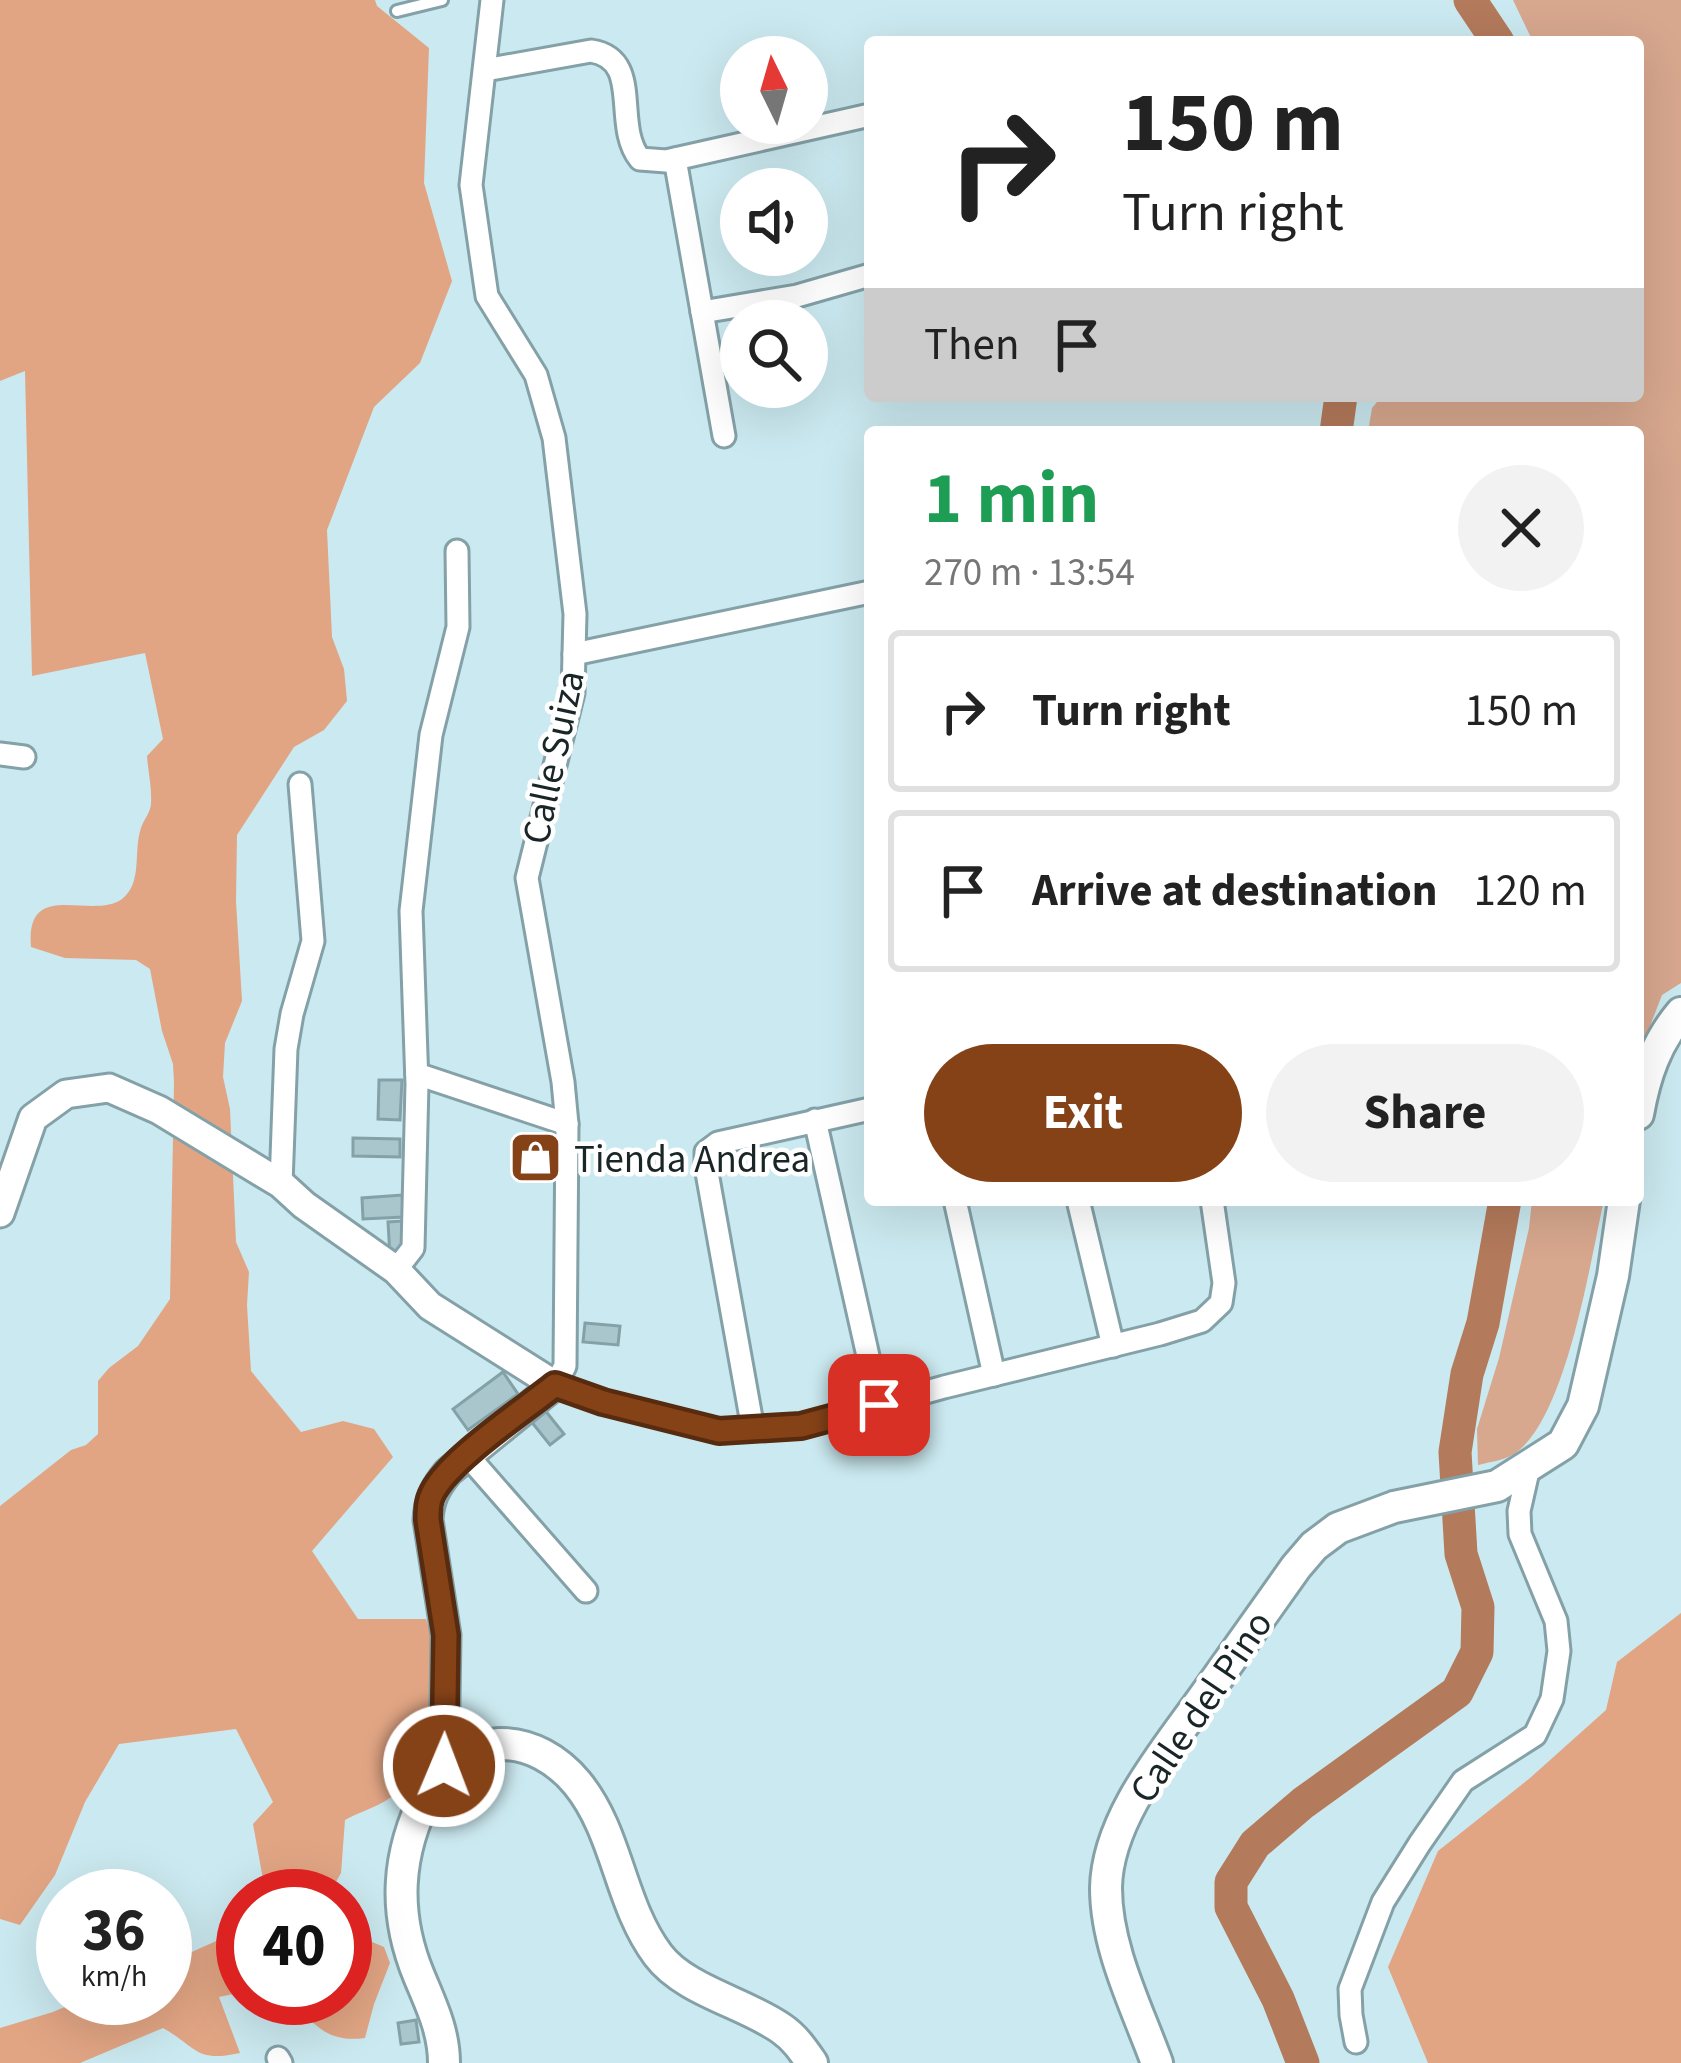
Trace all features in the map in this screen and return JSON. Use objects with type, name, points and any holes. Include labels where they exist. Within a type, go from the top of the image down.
[{"type":"main road","points":[[1644,1090],[1661,1039],[1681,1012]]},
{"type":"main road","name":"Calle del Pino","points":[[1157,2063],[1108,1919],[1108,1866],[1125,1818],[1152,1770],[1315,1546],[1338,1528],[1394,1507],[1497,1486],[1563,1444],[1583,1406],[1613,1276],[1623,1206]]},
{"type":"main road","points":[[444,2063],[439,2022],[407,1943],[400,1907],[410,1835],[444,1766],[474,1748],[514,1744],[549,1758],[594,1806],[636,1920],[660,1958],[693,1982],[778,2026],[812,2063]]},
{"type":"street","name":"Calle Suiza","points":[[492,0],[471,184],[487,296],[536,375],[554,438],[575,614],[572,693],[527,878],[567,1124],[565,1366],[555,1385]]},
{"type":"street","points":[[485,70],[591,51],[608,53],[620,68],[631,148],[640,159],[675,160],[864,116]]},
{"type":"street","points":[[675,160],[724,436]]},
{"type":"street","points":[[702,311],[797,296],[864,277]]},
{"type":"street","points":[[396,1270],[413,1248],[417,1074],[411,911],[430,735],[458,626],[457,551]]},
{"type":"street","points":[[574,654],[864,593]]},
{"type":"street","points":[[0,754],[24,757]]},
{"type":"street","points":[[281,1184],[286,1049],[313,941],[300,784]]},
{"type":"street","points":[[417,1074],[567,1124]]},
{"type":"street","points":[[0,1213],[33,1118],[66,1094],[109,1088],[159,1110],[281,1184],[396,1270],[430,1306],[555,1385],[719,1431],[801,1426],[1202,1321],[1222,1304],[1224,1282],[1212,1206]]},
{"type":"street","points":[[753,1429],[706,1152],[718,1143],[864,1110]]},
{"type":"street","points":[[815,1120],[879,1405]]},
{"type":"street","points":[[956,1206],[994,1375]]},
{"type":"street","points":[[1079,1206],[1113,1346]]},
{"type":"street","points":[[444,1766],[446,1635],[428,1503],[435,1487],[466,1455],[555,1385]]},
{"type":"street","points":[[466,1455],[586,1591]]},
{"type":"street","points":[[1356,2042],[1350,1989],[1383,1902],[1463,1781],[1535,1735],[1552,1699],[1559,1651],[1556,1621],[1520,1534],[1519,1510],[1529,1467]]},
{"type":"lane","points":[[397,11],[442,0]]},
{"type":"shaded area","points":[[0,0],[375,0],[429,48],[424,183],[452,281],[420,363],[374,407],[327,530],[332,637],[344,669],[347,701],[324,730],[294,747],[237,835],[242,1001],[225,1043],[223,1077],[230,1109],[236,1242],[249,1272],[251,1371],[301,1432],[343,1421],[374,1429],[393,1457],[312,1551],[358,1619],[426,1619],[434,1662],[427,1735],[420,1758],[396,1793],[345,1820],[341,1869],[261,1869],[253,1824],[273,1802],[236,1729],[119,1744],[85,1802],[57,1869],[36,1869],[36,1902],[20,1925],[0,1919],[0,1506],[98,1434],[98,1381],[138,1346],[170,1299],[174,1082],[150,969],[136,960],[65,958],[31,947],[38,913],[63,905],[109,905],[129,892],[141,828],[151,806],[147,756],[163,739],[145,653],[32,676],[25,371],[0,381]]},
{"type":"shaded area","points":[[1513,0],[1681,0],[1681,983],[1662,995],[1644,1042],[1644,426],[1369,426],[1377,402],[1644,402],[1644,36],[1530,36]]},
{"type":"shaded area","points":[[1531,1206],[1603,1206],[1573,1338],[1548,1409],[1514,1454],[1478,1465],[1477,1429]]},
{"type":"shaded area","points":[[1681,1613],[1681,2063],[1428,2063],[1388,1967],[1438,1851],[1606,1710],[1617,1662]]},
{"type":"shaded area","points":[[216,1941],[216,2025],[230,2025],[240,2053],[205,2054],[163,2028],[80,2063],[0,2063],[0,2028],[36,2017],[36,2025],[192,2025],[192,1952]]},
{"type":"shaded area","points":[[372,1942],[384,1947],[390,1963],[372,2012]]},
{"type":"shaded area","points":[[316,2025],[368,2025],[365,2038],[331,2035]]},
{"type":"building","points":[[379,1080],[402,1080],[400,1120],[378,1119]]},
{"type":"building","points":[[353,1138],[400,1139],[400,1157],[353,1156]]},
{"type":"building","name":"Tienda Andrea","points":[[515,1147],[557,1150],[556,1169],[513,1166]]},
{"type":"building","points":[[402,1195],[404,1217],[363,1219],[362,1198]]},
{"type":"building","points":[[402,1221],[403,1257],[390,1257],[388,1222]]},
{"type":"building","points":[[585,1323],[620,1326],[618,1345],[583,1342]]},
{"type":"building","points":[[503,1372],[518,1394],[468,1430],[453,1409]]},
{"type":"building","points":[[544,1409],[564,1434],[550,1445],[530,1420]]},
{"type":"building","points":[[416,2020],[419,2042],[401,2044],[398,2023]]},
{"type":"waterway","points":[[1470,0],[1494,36]]},
{"type":"waterway","points":[[1337,426],[1340,402]]},
{"type":"waterway","points":[[1303,2063],[1278,1999],[1231,1907],[1231,1882],[1255,1844],[1303,1803],[1457,1692],[1477,1652],[1478,1607],[1461,1554],[1455,1452],[1504,1206]]},
{"type":"place","name":"Tienda Andrea","points":[[535,1158]]},
{"type":"route","points":[[444,1766],[446,1635],[428,1503],[435,1487],[466,1455],[555,1385],[719,1431],[801,1426],[879,1405]]}]
